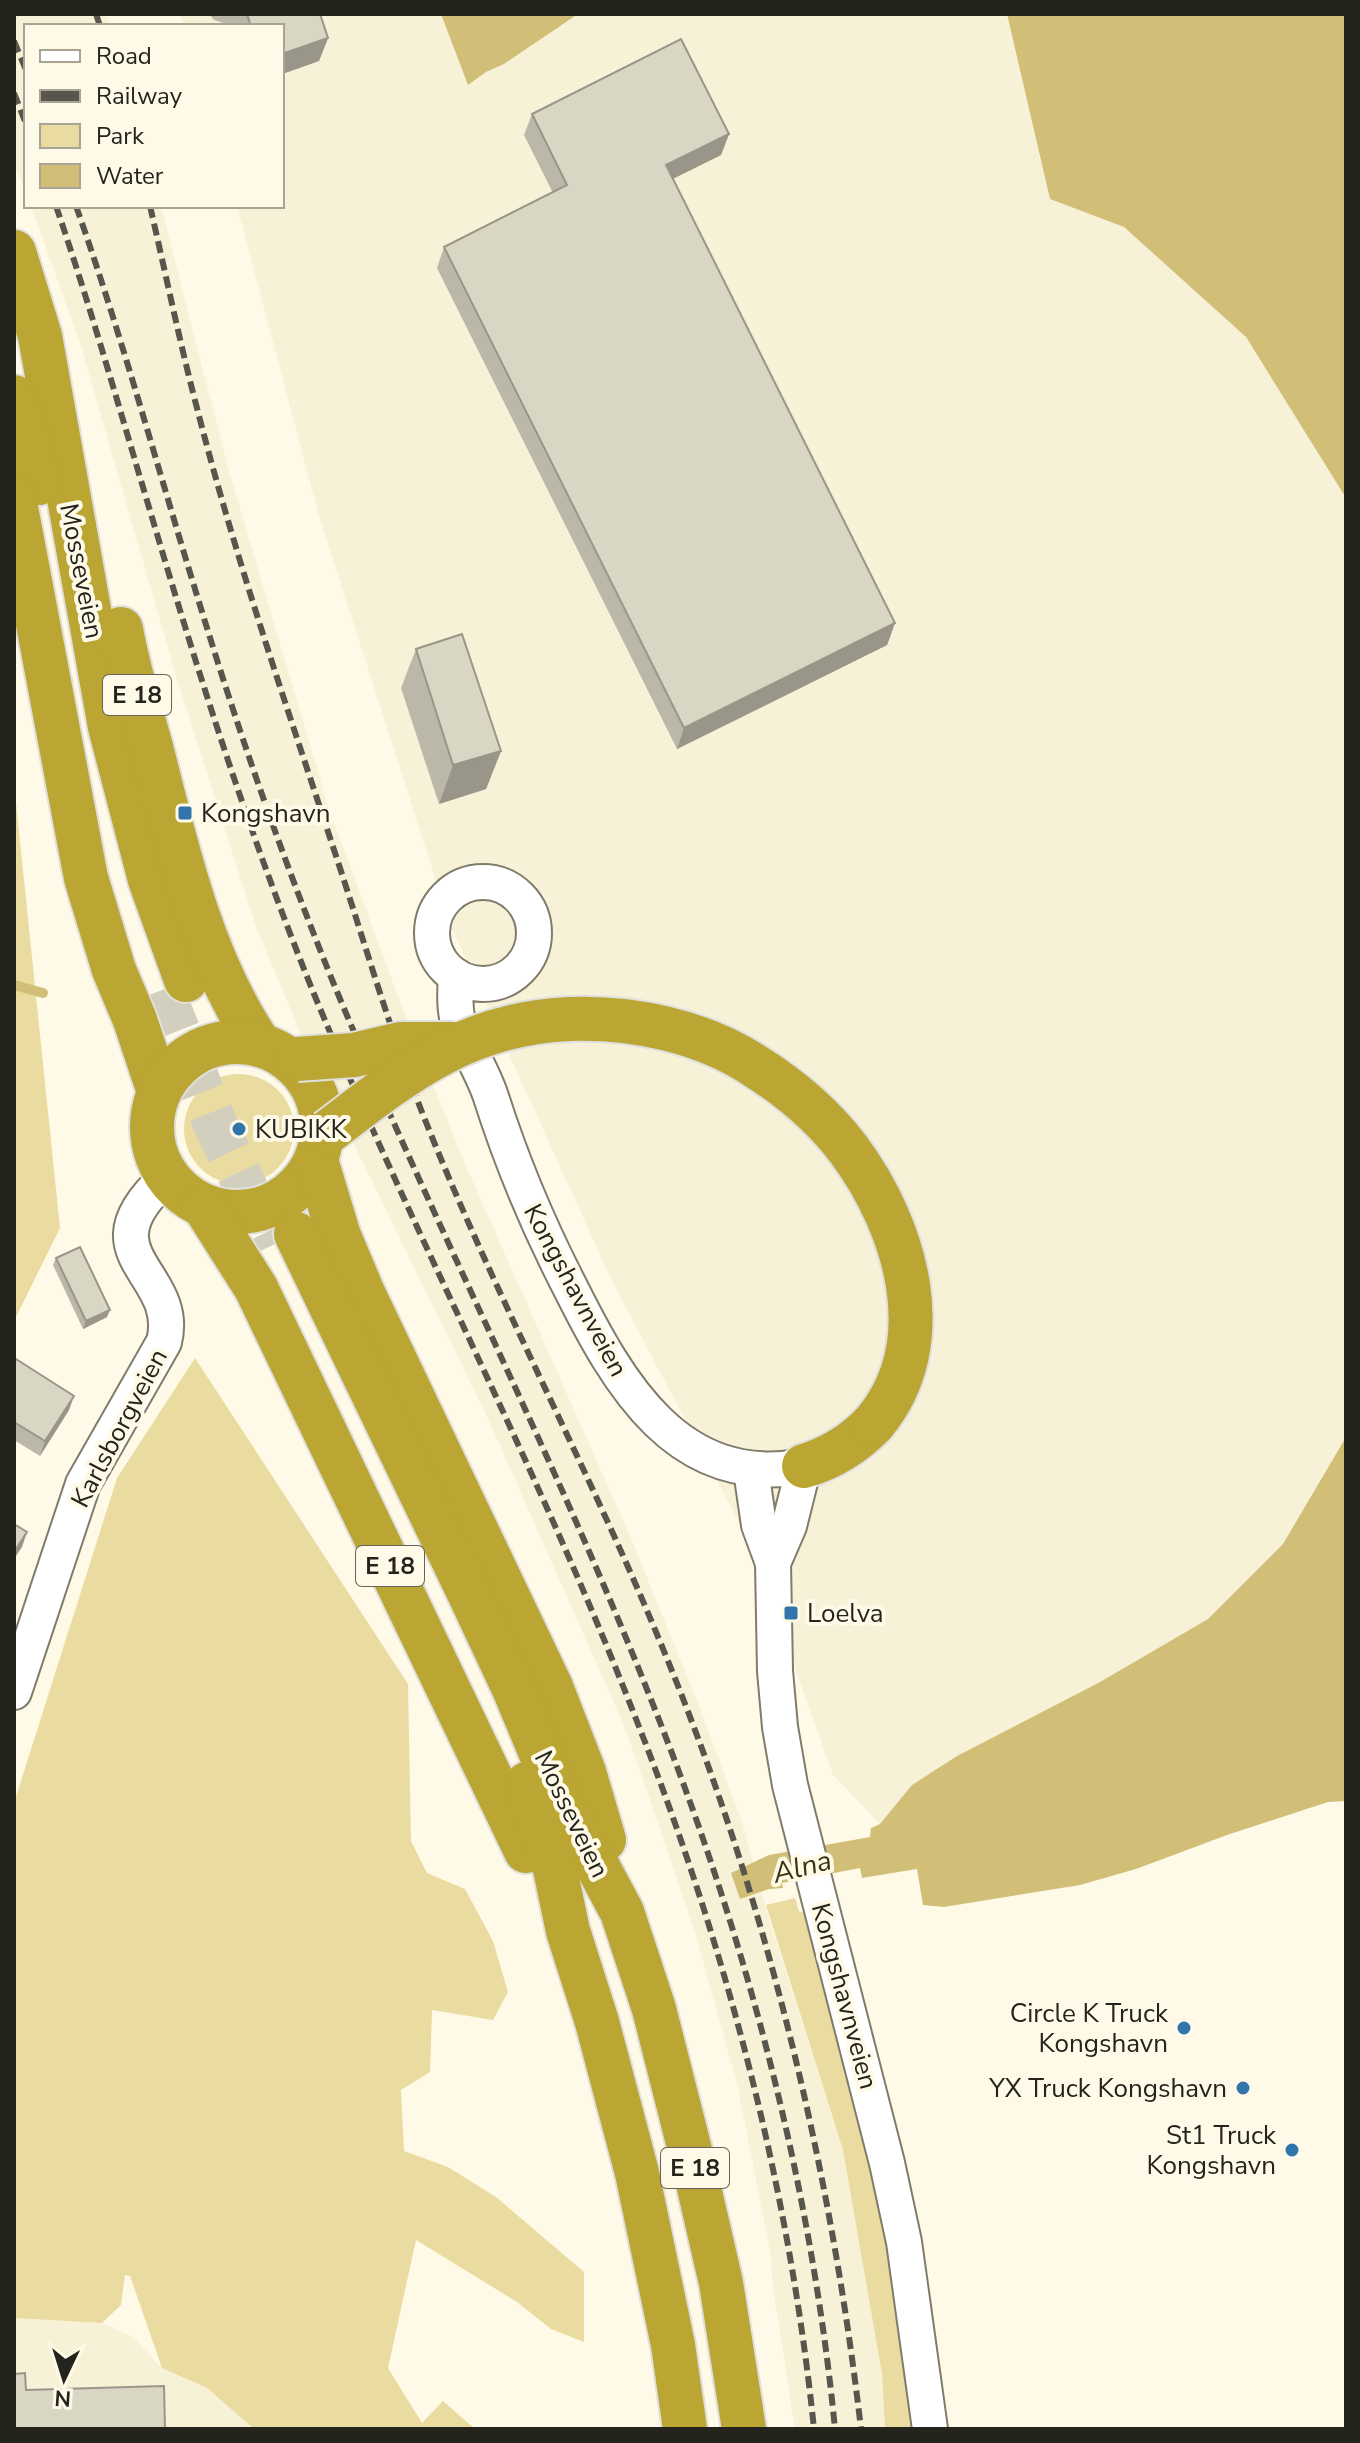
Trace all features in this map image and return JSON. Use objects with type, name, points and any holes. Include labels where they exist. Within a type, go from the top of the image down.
[{"type":"highway","name":"Mosseveien","points":[[14,252],[40,336],[110,727],[174,985],[112,838],[87,731],[34,461],[14,397]]},
{"type":"highway","name":"E 18","points":[[40,336],[84,454],[124,648],[187,882],[225,984],[244,1021],[305,1075],[316,1095],[322,1116],[322,1144],[339,1236],[568,1728],[595,1809],[622,1912]]},
{"type":"highway","name":"E 18","points":[[14,497],[86,878],[114,970],[159,1092]]},
{"type":"highway","name":"E 18","points":[[455,1044],[401,1044],[354,1055],[282,1055],[230,1042],[201,1049],[176,1067],[159,1092],[153,1109],[152,1136],[158,1162],[178,1189],[204,1206],[226,1212],[248,1212],[269,1206],[289,1195],[305,1180],[322,1144],[410,1072],[455,1044],[511,1027],[569,1019],[629,1022],[684,1034],[718,1047],[753,1064],[800,1099],[834,1133],[869,1181],[890,1223],[904,1269],[911,1310],[909,1348],[902,1380],[888,1406],[862,1435],[839,1452],[804,1466]]},
{"type":"highway","name":"E 18","points":[[204,1206],[256,1288],[496,1791],[568,1931]]},
{"type":"highway","name":"Mosseveien","points":[[685,2429],[673,2345],[637,2173],[597,2022],[568,1931],[543,1828],[509,1741],[377,1458],[284,1240],[489,1636],[554,1785],[622,1912],[654,2009],[697,2178],[726,2311],[744,2429]]},
{"type":"street","points":[[486,881],[514,891],[525,902],[533,918],[535,936],[531,953],[523,965],[501,982],[470,983],[444,967],[436,954],[432,925],[436,911],[456,889],[470,883],[486,881]]},
{"type":"street","name":"Kongshavnveien","points":[[456,976],[458,1022],[491,1094],[499,1125],[534,1213],[587,1322],[621,1379],[649,1415],[676,1438],[705,1456],[751,1470],[804,1466],[789,1526],[773,1563]]},
{"type":"street","name":"Kongshavnveien","points":[[491,1094],[501,982]]},
{"type":"street","name":"Karlsborgveien","points":[[14,1692],[83,1484],[164,1342],[166,1315],[132,1249],[130,1234],[137,1210],[167,1177]]},
{"type":"street","name":"Kongshavnveien","points":[[751,1470],[759,1525],[773,1563],[772,1628],[779,1713],[796,1812],[867,2075],[896,2204],[930,2429]]},
{"type":"shaded area","points":[[14,14],[106,14],[109,24],[24,24],[24,188],[14,164]]},
{"type":"shaded area","points":[[179,14],[441,14],[468,85],[578,14],[1007,14],[1050,199],[1124,227],[1246,337],[1346,498],[1346,1437],[1283,1544],[1208,1619],[1100,1682],[957,1756],[912,1785],[880,1824],[833,1775],[751,1545],[611,1279],[450,924],[319,516],[238,208],[284,208],[284,24],[182,24]]},
{"type":"shaded area","points":[[32,208],[162,208],[227,464],[328,806],[405,1015],[465,1164],[631,1538],[742,1822],[770,1922],[843,2150],[882,2374],[885,2429],[795,2429],[770,2250],[738,2088],[697,1939],[659,1826],[625,1728],[491,1425],[306,1046],[256,927],[176,676],[80,343]]},
{"type":"shaded area","points":[[14,2318],[102,2323],[133,2337],[162,2368],[207,2388],[254,2429],[14,2429]]},
{"type":"green space","points":[[14,783],[60,1228],[14,1321]]},
{"type":"green space","points":[[239,1074],[260,1078],[278,1090],[290,1108],[294,1129],[290,1150],[278,1168],[260,1180],[239,1184],[218,1180],[200,1168],[188,1150],[184,1129],[188,1108],[200,1090],[218,1078]]},
{"type":"green space","points":[[195,1358],[408,1684],[411,1841],[427,1873],[465,1889],[493,1941],[508,1992],[493,2020],[432,2010],[430,2072],[401,2090],[404,2151],[448,2167],[496,2197],[584,2272],[584,2342],[551,2329],[517,2302],[416,2240],[388,2368],[422,2423],[443,2401],[475,2429],[254,2429],[207,2388],[162,2368],[130,2276],[125,2275],[121,2305],[102,2323],[14,2318],[14,1803],[117,1478]]},
{"type":"green space","points":[[795,1898],[799,1911],[807,1914],[873,2166],[892,2267],[915,2429],[885,2429],[882,2374],[843,2150],[766,1905]]},
{"type":"water","points":[[441,14],[578,14],[468,85]]},
{"type":"water","points":[[1007,14],[1346,14],[1346,498],[1246,337],[1124,227],[1050,199]]},
{"type":"water","name":"Alna","points":[[1346,1437],[1346,1801],[1328,1802],[1136,1869],[1080,1885],[944,1907],[923,1905],[917,1869],[862,1878],[860,1868],[782,1883],[783,1888],[769,1889],[740,1899],[731,1873],[769,1855],[870,1837],[871,1828],[880,1824],[912,1785],[957,1756],[1100,1682],[1208,1619],[1283,1544]]},
{"type":"building","points":[[247,14],[320,14],[328,38],[284,53],[284,24],[250,24]]},
{"type":"building","points":[[681,39],[729,134],[666,165],[895,623],[684,728],[444,247],[567,185],[532,114]]},
{"type":"building","points":[[462,634],[501,751],[453,765],[416,649]]},
{"type":"building","points":[[80,1247],[110,1310],[86,1321],[56,1258]]},
{"type":"building","points":[[16,1359],[74,1396],[45,1441],[14,1422]]},
{"type":"building","points":[[14,1524],[27,1532],[14,1552]]},
{"type":"building","points":[[25,2373],[26,2390],[164,2386],[165,2429],[14,2429],[14,2374]]},
{"type":"waterway","points":[[14,985],[43,993]]},
{"type":"tunnel","points":[[162,990],[216,1126],[273,1245]]},
{"type":"railway","points":[[96,14],[99,24]]},
{"type":"railway","points":[[14,41],[24,65]]},
{"type":"railway","points":[[14,93],[24,119]]},
{"type":"railway","points":[[57,208],[211,708],[292,938],[393,1175],[519,1445],[599,1627],[636,1719],[698,1892],[749,2068],[770,2157],[803,2338],[814,2429]]},
{"type":"railway","points":[[77,208],[229,698],[296,888],[412,1164],[616,1615],[654,1707],[718,1883],[770,2062],[791,2153],[810,2244],[835,2429]]},
{"type":"railway","points":[[150,208],[191,386],[229,525],[409,1077],[477,1242],[661,1644],[732,1834],[762,1932],[812,2129],[848,2329],[861,2429]]},
{"type":"place","name":"Kongshavn","points":[[185,813]]},
{"type":"place","name":"KUBIKK","points":[[239,1129]]},
{"type":"place","name":"Loelva","points":[[791,1613]]},
{"type":"place","name":"Circle K Truck Kongshavn","points":[[1184,2028]]},
{"type":"place","name":"YX Truck Kongshavn","points":[[1243,2088]]},
{"type":"place","name":"St1 Truck Kongshavn","points":[[1292,2150]]}]
